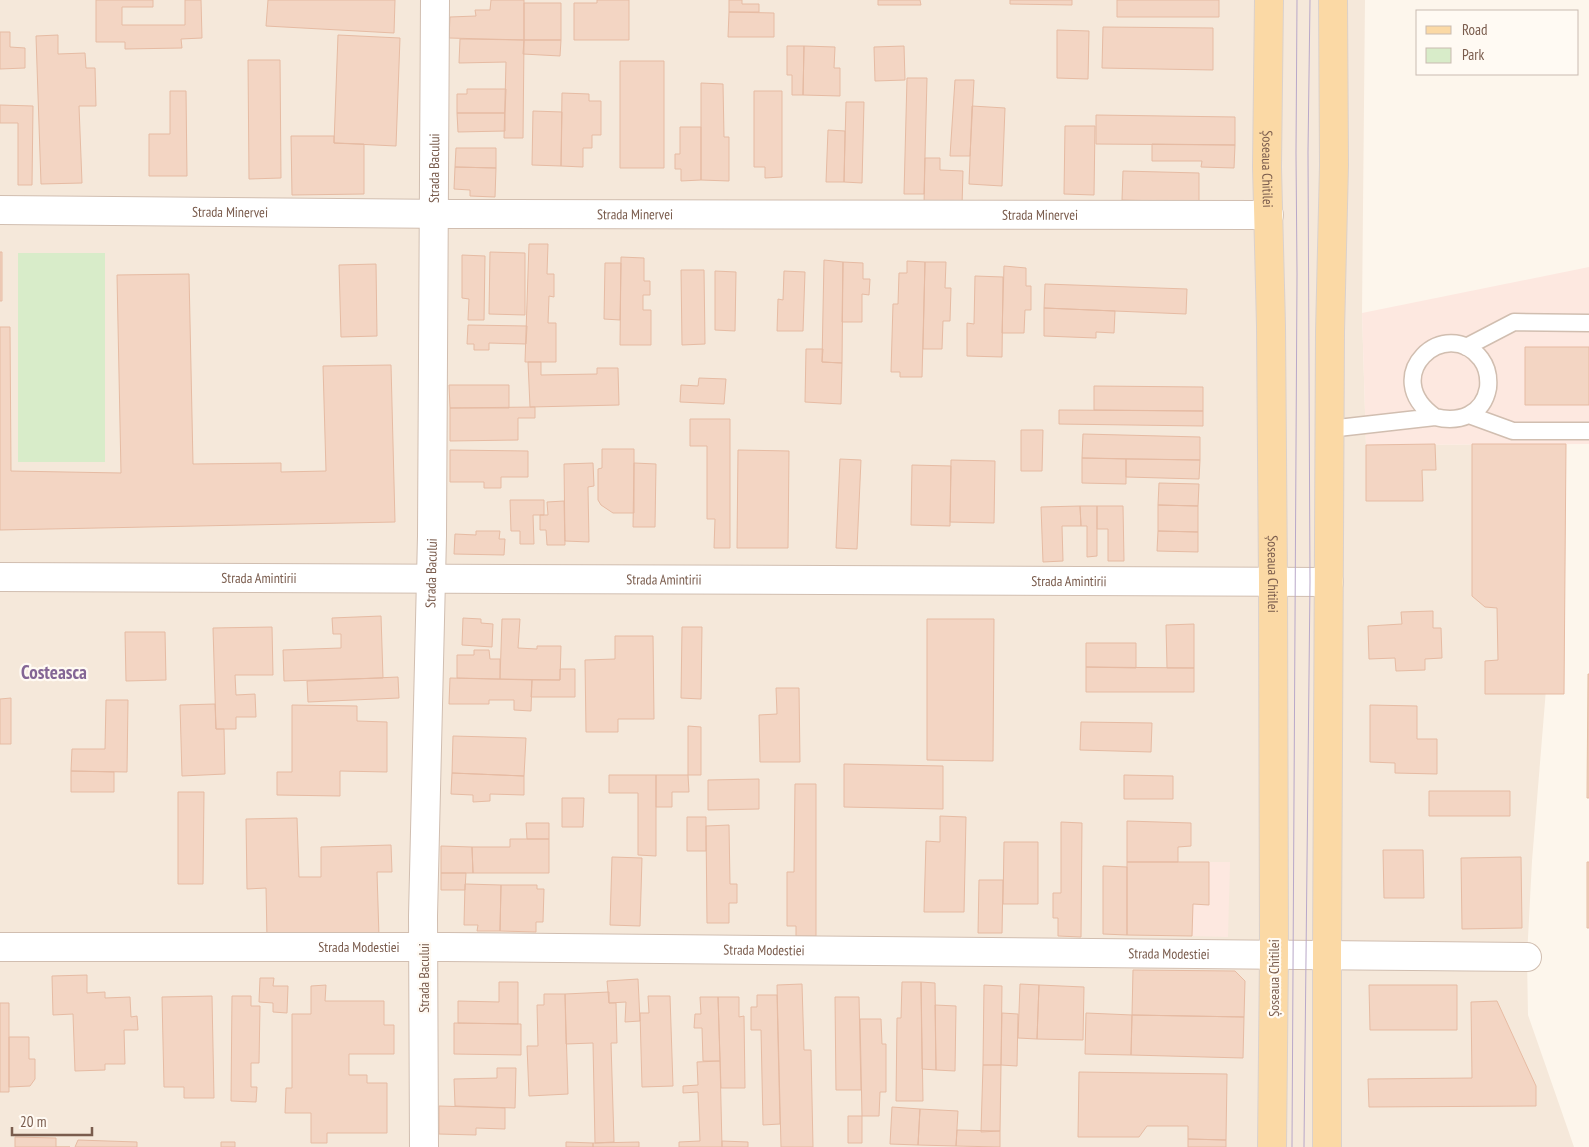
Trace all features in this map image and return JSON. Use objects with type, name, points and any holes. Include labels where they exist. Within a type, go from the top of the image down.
[{"type":"main road","name":"Șoseaua Chitilei","points":[[1269,0],[1266,167],[1269,214],[1273,582],[1274,954],[1272,1147]]},
{"type":"main road","points":[[1327,1147],[1329,429],[1334,165],[1333,0]]},
{"type":"street","name":"Strada Bacului","points":[[424,1147],[423,916],[431,579],[435,0]]},
{"type":"street","name":"Strada Minervei","points":[[0,210],[434,214],[1269,214]]},
{"type":"street","name":"Strada Amintirii","points":[[0,577],[1329,582]]},
{"type":"street","name":"Strada Modestiei","points":[[0,947],[424,947],[1527,957]]},
{"type":"lane","points":[[1466,347],[1514,322],[1589,323]]},
{"type":"lane","points":[[1454,343],[1476,353],[1484,362],[1488,374],[1488,386],[1485,397],[1479,407],[1469,415],[1458,419],[1446,420],[1425,410],[1417,400],[1413,389],[1412,377],[1422,356],[1431,348],[1454,343]]},
{"type":"lane","points":[[1469,415],[1513,431],[1589,431]]},
{"type":"lane","points":[[1329,429],[1435,416]]},
{"type":"shaded area","points":[[0,0],[1365,0],[1362,313],[1366,445],[1566,444],[1532,861],[1527,957],[1528,1015],[1574,1147],[0,1147]]},
{"type":"shaded area","points":[[1589,267],[1589,444],[1366,445],[1362,313]]},
{"type":"shaded area","points":[[1209,862],[1230,862],[1228,937],[1192,936],[1193,904],[1209,905]]},
{"type":"green space","points":[[18,253],[105,253],[105,462],[18,462]]},
{"type":"building","points":[[96,0],[153,0],[153,7],[122,7],[122,25],[185,25],[185,0],[201,0],[202,38],[181,39],[182,48],[125,49],[125,42],[96,42]]},
{"type":"building","points":[[268,0],[395,0],[394,33],[266,26]]},
{"type":"building","points":[[491,0],[524,0],[524,40],[449,38],[450,17],[476,16],[475,10],[490,10]]},
{"type":"building","points":[[597,0],[629,0],[629,40],[574,40],[574,3],[597,3]]},
{"type":"building","points":[[729,0],[742,0],[742,4],[759,4],[759,12],[729,12]]},
{"type":"building","points":[[878,0],[920,0],[921,5],[878,5]]},
{"type":"building","points":[[1010,0],[1072,0],[1072,5],[1010,4]]},
{"type":"building","points":[[1117,0],[1219,0],[1219,17],[1117,17]]},
{"type":"building","points":[[524,3],[561,3],[561,40],[524,40]]},
{"type":"building","points":[[729,12],[774,13],[774,37],[728,37]]},
{"type":"building","points":[[1103,27],[1213,28],[1213,70],[1102,68]]},
{"type":"building","points":[[1057,30],[1089,31],[1088,79],[1057,78]]},
{"type":"building","points":[[0,32],[10,32],[10,47],[25,48],[25,68],[0,69]]},
{"type":"building","points":[[58,35],[58,54],[85,53],[86,68],[95,68],[96,106],[79,106],[82,183],[41,184],[36,36]]},
{"type":"building","points":[[338,35],[400,38],[396,146],[334,143]]},
{"type":"building","points":[[460,39],[524,40],[523,138],[504,138],[506,62],[459,63]]},
{"type":"building","points":[[524,40],[561,40],[560,56],[523,54]]},
{"type":"building","points":[[787,46],[804,46],[803,95],[792,95],[792,75],[787,75]]},
{"type":"building","points":[[804,46],[835,47],[834,68],[840,68],[840,96],[803,95]]},
{"type":"building","points":[[904,46],[905,80],[875,81],[874,47]]},
{"type":"building","points":[[248,60],[280,60],[281,178],[249,179]]},
{"type":"building","points":[[620,61],[664,61],[664,168],[620,168]]},
{"type":"building","points":[[907,78],[927,78],[924,194],[904,194]]},
{"type":"building","points":[[955,80],[974,80],[970,156],[950,156]]},
{"type":"building","points":[[701,83],[723,84],[724,137],[729,137],[729,181],[701,180]]},
{"type":"building","points":[[467,89],[506,89],[505,113],[457,113],[457,94],[467,94]]},
{"type":"building","points":[[170,91],[186,91],[187,176],[149,176],[149,134],[170,134]]},
{"type":"building","points":[[754,91],[782,91],[782,177],[765,178],[765,167],[754,167]]},
{"type":"building","points":[[562,93],[589,94],[589,101],[601,101],[601,135],[592,135],[592,148],[583,148],[583,167],[561,166]]},
{"type":"building","points":[[846,102],[864,102],[862,183],[844,182]]},
{"type":"building","points":[[0,105],[33,106],[32,185],[18,185],[18,123],[0,123]]},
{"type":"building","points":[[972,106],[1005,108],[1002,186],[969,184]]},
{"type":"building","points":[[533,111],[562,112],[561,166],[532,165]]},
{"type":"building","points":[[457,113],[505,113],[505,131],[458,132]]},
{"type":"building","points":[[1096,115],[1235,117],[1235,145],[1096,144]]},
{"type":"building","points":[[1065,126],[1095,126],[1094,195],[1064,194]]},
{"type":"building","points":[[680,127],[701,127],[701,180],[681,181],[681,169],[675,169],[675,154],[680,154]]},
{"type":"building","points":[[828,130],[845,131],[844,182],[826,182]]},
{"type":"building","points":[[291,136],[334,136],[334,143],[364,144],[364,194],[292,195]]},
{"type":"building","points":[[1152,144],[1235,145],[1234,168],[1201,167],[1202,161],[1152,161]]},
{"type":"building","points":[[456,148],[496,148],[496,168],[455,167]]},
{"type":"building","points":[[925,158],[940,158],[940,170],[963,171],[962,206],[924,205]]},
{"type":"building","points":[[455,167],[496,168],[495,197],[470,196],[470,190],[454,189]]},
{"type":"building","points":[[1123,171],[1199,173],[1199,202],[1122,200]]},
{"type":"building","points":[[529,244],[548,244],[547,274],[554,274],[554,297],[549,296],[548,323],[556,323],[556,362],[525,362]]},
{"type":"building","points":[[0,252],[2,252],[2,301],[0,301]]},
{"type":"building","points":[[490,252],[525,253],[525,315],[489,314]]},
{"type":"building","points":[[462,255],[485,256],[484,320],[468,320],[469,299],[462,298]]},
{"type":"building","points":[[621,257],[644,258],[644,281],[650,281],[650,295],[643,295],[643,310],[651,310],[651,345],[620,345]]},
{"type":"building","points":[[824,260],[843,262],[842,363],[822,362]]},
{"type":"building","points":[[907,261],[925,262],[922,377],[900,377],[900,372],[891,372],[893,304],[898,304],[899,273],[907,273]]},
{"type":"building","points":[[843,262],[863,263],[863,279],[870,279],[869,295],[862,294],[862,322],[842,322]]},
{"type":"building","points":[[925,262],[946,262],[945,288],[951,288],[950,321],[943,321],[942,349],[923,349]]},
{"type":"building","points":[[605,263],[621,263],[620,320],[604,319]]},
{"type":"building","points":[[376,264],[377,336],[341,337],[339,265]]},
{"type":"building","points":[[1004,266],[1026,268],[1026,286],[1031,286],[1031,310],[1025,310],[1024,333],[1002,333]]},
{"type":"building","points":[[681,270],[704,270],[705,344],[682,345]]},
{"type":"building","points":[[715,271],[736,272],[735,331],[715,330]]},
{"type":"building","points":[[784,271],[805,272],[803,331],[777,331],[778,299],[783,300]]},
{"type":"building","points":[[189,274],[193,464],[281,463],[281,472],[326,471],[323,366],[391,365],[395,522],[0,530],[0,327],[10,327],[11,471],[121,473],[117,275]]},
{"type":"building","points":[[975,276],[1003,277],[1002,357],[967,356],[967,323],[974,324]]},
{"type":"building","points":[[1045,284],[1187,289],[1186,314],[1044,308]]},
{"type":"building","points":[[1044,308],[1115,311],[1114,333],[1096,332],[1096,338],[1044,336]]},
{"type":"building","points":[[468,325],[527,326],[526,344],[489,343],[489,350],[474,350],[474,344],[467,344]]},
{"type":"building","points":[[1525,347],[1589,347],[1589,405],[1525,405]]},
{"type":"building","points":[[806,349],[823,349],[822,362],[842,363],[841,404],[805,402]]},
{"type":"building","points":[[528,362],[541,362],[541,375],[597,374],[597,368],[618,368],[619,405],[530,407]]},
{"type":"building","points":[[699,378],[726,379],[724,404],[680,402],[681,385],[698,386]]},
{"type":"building","points":[[449,385],[509,385],[509,408],[450,408]]},
{"type":"building","points":[[1094,386],[1203,387],[1203,411],[1094,410]]},
{"type":"building","points":[[535,407],[535,418],[518,418],[518,440],[450,441],[450,408]]},
{"type":"building","points":[[1059,410],[1203,411],[1203,426],[1059,424]]},
{"type":"building","points":[[690,419],[730,419],[730,548],[714,548],[715,519],[707,519],[707,446],[690,446]]},
{"type":"building","points":[[1021,430],[1043,430],[1042,471],[1021,471]]},
{"type":"building","points":[[1083,434],[1200,437],[1200,460],[1082,458]]},
{"type":"building","points":[[1435,444],[1436,470],[1422,470],[1423,501],[1366,501],[1366,445]]},
{"type":"building","points":[[1472,444],[1566,444],[1564,694],[1485,694],[1485,661],[1498,660],[1497,608],[1485,607],[1472,596]]},
{"type":"building","points":[[602,449],[634,449],[634,513],[613,513],[601,505],[598,500],[598,469],[602,468]]},
{"type":"building","points":[[450,450],[528,451],[528,477],[501,477],[501,488],[484,488],[484,482],[450,482]]},
{"type":"building","points":[[738,450],[789,451],[788,548],[737,548]]},
{"type":"building","points":[[1082,458],[1126,459],[1126,484],[1082,483]]},
{"type":"building","points":[[840,459],[861,460],[857,549],[836,548]]},
{"type":"building","points":[[1126,459],[1200,460],[1199,479],[1126,477]]},
{"type":"building","points":[[951,460],[995,461],[994,523],[950,522]]},
{"type":"building","points":[[593,463],[594,486],[588,487],[589,542],[565,541],[564,464]]},
{"type":"building","points":[[634,463],[656,464],[655,527],[633,527]]},
{"type":"building","points":[[912,465],[951,466],[950,526],[911,525]]},
{"type":"building","points":[[1159,483],[1199,484],[1198,506],[1158,505]]},
{"type":"building","points":[[510,500],[544,500],[544,515],[533,515],[534,544],[520,544],[520,531],[511,531]]},
{"type":"building","points":[[564,501],[565,545],[547,545],[546,530],[540,530],[540,515],[548,515],[547,502]]},
{"type":"building","points":[[1158,505],[1198,506],[1198,532],[1158,531]]},
{"type":"building","points":[[1080,506],[1081,526],[1062,526],[1063,561],[1043,562],[1041,507]]},
{"type":"building","points":[[1080,506],[1097,506],[1097,556],[1087,557],[1087,526],[1081,526]]},
{"type":"building","points":[[1097,506],[1123,506],[1124,561],[1108,561],[1108,529],[1097,529]]},
{"type":"building","points":[[476,531],[500,531],[499,539],[505,539],[504,555],[454,554],[455,534],[476,535]]},
{"type":"building","points":[[1158,531],[1198,532],[1198,552],[1157,551]]},
{"type":"building","points":[[1433,611],[1433,628],[1441,628],[1442,658],[1425,659],[1425,670],[1396,671],[1395,658],[1369,659],[1368,626],[1402,624],[1401,612]]},
{"type":"building","points":[[381,616],[383,678],[284,681],[283,650],[341,648],[341,634],[333,634],[332,618]]},
{"type":"building","points":[[463,618],[481,619],[481,623],[493,624],[492,647],[462,645]]},
{"type":"building","points":[[502,619],[520,619],[518,648],[537,649],[537,646],[561,646],[560,680],[500,679]]},
{"type":"building","points":[[927,619],[994,619],[993,761],[927,760]]},
{"type":"building","points":[[1194,624],[1194,668],[1167,668],[1166,625]]},
{"type":"building","points":[[272,627],[273,675],[235,675],[236,695],[255,694],[256,717],[236,717],[236,729],[216,729],[213,628]]},
{"type":"building","points":[[682,627],[702,627],[701,699],[681,698]]},
{"type":"building","points":[[125,632],[165,632],[166,680],[126,681]]},
{"type":"building","points":[[615,636],[653,636],[654,719],[618,719],[618,732],[586,732],[585,660],[615,659]]},
{"type":"building","points":[[1086,643],[1136,643],[1136,668],[1086,667]]},
{"type":"building","points":[[474,650],[489,650],[490,659],[500,659],[500,679],[457,678],[457,655],[474,655]]},
{"type":"building","points":[[1086,667],[1194,668],[1194,692],[1086,692]]},
{"type":"building","points":[[560,669],[575,669],[575,697],[531,697],[532,680],[560,680]]},
{"type":"building","points":[[1588,674],[1589,798],[1587,798]]},
{"type":"building","points":[[398,677],[399,698],[308,702],[307,681]]},
{"type":"building","points":[[450,678],[532,680],[531,711],[514,710],[514,700],[489,700],[489,704],[449,704]]},
{"type":"building","points":[[776,688],[799,688],[800,762],[760,762],[759,715],[777,714]]},
{"type":"building","points":[[11,698],[11,744],[0,744],[0,699]]},
{"type":"building","points":[[106,700],[128,700],[127,772],[71,771],[72,749],[105,749]]},
{"type":"building","points":[[215,704],[216,729],[224,729],[225,774],[182,776],[180,705]]},
{"type":"building","points":[[292,705],[357,706],[357,721],[387,722],[387,772],[340,771],[340,796],[277,795],[277,772],[292,772]]},
{"type":"building","points":[[1370,705],[1417,706],[1417,739],[1437,739],[1437,774],[1395,773],[1395,763],[1370,762]]},
{"type":"building","points":[[1081,722],[1152,723],[1151,752],[1080,750]]},
{"type":"building","points":[[688,726],[701,727],[701,775],[688,775]]},
{"type":"building","points":[[453,736],[526,738],[524,776],[452,773]]},
{"type":"building","points":[[844,764],[943,766],[943,809],[844,807]]},
{"type":"building","points":[[71,771],[114,772],[114,792],[71,792]]},
{"type":"building","points":[[452,773],[524,776],[524,795],[490,794],[490,801],[473,802],[473,795],[451,794]]},
{"type":"building","points":[[609,775],[656,775],[656,856],[638,855],[638,793],[609,793]]},
{"type":"building","points":[[656,775],[688,775],[689,792],[672,792],[672,807],[656,807]]},
{"type":"building","points":[[1124,775],[1173,776],[1173,799],[1124,799]]},
{"type":"building","points":[[759,779],[759,809],[708,810],[708,780]]},
{"type":"building","points":[[795,784],[816,784],[816,936],[796,936],[796,926],[787,926],[787,872],[794,872]]},
{"type":"building","points":[[1429,791],[1510,791],[1510,816],[1429,816]]},
{"type":"building","points":[[178,792],[204,792],[203,884],[178,884]]},
{"type":"building","points":[[562,798],[584,798],[583,827],[562,827]]},
{"type":"building","points":[[940,816],[966,817],[964,912],[924,912],[926,841],[940,842]]},
{"type":"building","points":[[687,817],[706,817],[706,851],[687,851]]},
{"type":"building","points":[[297,818],[299,877],[321,877],[321,847],[391,845],[392,872],[377,872],[379,937],[267,939],[266,888],[247,889],[246,819]]},
{"type":"building","points":[[1127,821],[1191,823],[1191,846],[1178,847],[1178,862],[1127,862]]},
{"type":"building","points":[[1061,822],[1082,823],[1081,937],[1058,936],[1058,918],[1053,918],[1053,893],[1061,893]]},
{"type":"building","points":[[526,823],[549,823],[549,839],[527,839]]},
{"type":"building","points":[[729,825],[730,884],[737,884],[737,903],[729,903],[729,923],[707,923],[706,826]]},
{"type":"building","points":[[510,839],[549,839],[549,873],[473,873],[472,847],[510,847]]},
{"type":"building","points":[[1004,842],[1038,842],[1038,904],[1003,904]]},
{"type":"building","points":[[441,846],[472,847],[473,873],[441,873]]},
{"type":"building","points":[[1383,850],[1423,850],[1424,898],[1384,898]]},
{"type":"building","points":[[612,857],[642,858],[640,926],[610,925]]},
{"type":"building","points":[[1521,857],[1522,928],[1462,929],[1461,858]]},
{"type":"building","points":[[1127,862],[1209,862],[1209,905],[1193,904],[1192,936],[1127,935]]},
{"type":"building","points":[[1587,862],[1589,862],[1589,928],[1587,928]]},
{"type":"building","points":[[1103,866],[1127,867],[1127,935],[1103,934]]},
{"type":"building","points":[[441,873],[466,873],[465,890],[441,890]]},
{"type":"building","points":[[979,880],[1003,880],[1002,933],[978,933]]},
{"type":"building","points":[[465,884],[501,885],[500,931],[477,931],[478,925],[464,925]]},
{"type":"building","points":[[501,885],[537,885],[537,889],[544,889],[543,922],[536,922],[536,932],[500,931]]},
{"type":"building","points":[[1133,970],[1235,971],[1245,981],[1244,1017],[1132,1015]]},
{"type":"building","points":[[87,975],[87,993],[105,992],[105,998],[130,997],[131,1017],[137,1016],[138,1030],[124,1030],[125,1064],[105,1064],[105,1070],[75,1071],[73,1014],[53,1015],[52,976]]},
{"type":"building","points":[[260,978],[274,978],[273,986],[288,986],[287,1013],[273,1012],[273,1003],[259,1002]]},
{"type":"building","points":[[638,979],[640,1021],[625,1022],[626,1002],[609,1003],[607,981]]},
{"type":"building","points":[[499,982],[518,982],[518,1024],[458,1023],[458,1001],[499,1002]]},
{"type":"building","points":[[902,982],[921,982],[923,1101],[896,1101],[897,1018],[901,1018]]},
{"type":"building","points":[[921,982],[935,983],[936,1070],[922,1069]]},
{"type":"building","points":[[802,984],[804,1050],[811,1050],[813,1147],[781,1147],[777,985]]},
{"type":"building","points":[[1020,984],[1039,985],[1037,1039],[1018,1038]]},
{"type":"building","points":[[326,985],[325,1001],[384,1001],[384,1025],[394,1025],[394,1054],[349,1054],[349,1075],[367,1075],[367,1083],[387,1083],[387,1133],[327,1133],[327,1143],[311,1143],[311,1113],[285,1113],[286,1088],[292,1088],[292,1014],[311,1014],[311,986]]},
{"type":"building","points":[[984,985],[1002,986],[1001,1065],[983,1065]]},
{"type":"building","points":[[1039,985],[1084,987],[1083,1040],[1037,1039]]},
{"type":"building","points":[[1369,985],[1457,985],[1457,1030],[1370,1030]]},
{"type":"building","points":[[609,992],[609,1003],[616,1003],[617,1043],[611,1043],[614,1142],[595,1143],[593,1043],[566,1044],[565,994]]},
{"type":"building","points":[[544,994],[565,994],[568,1094],[529,1096],[527,1046],[538,1046],[537,1005],[544,1005]]},
{"type":"building","points":[[757,995],[777,995],[780,1124],[763,1125],[761,1030],[751,1030],[751,1007],[757,1007]]},
{"type":"building","points":[[212,996],[214,1098],[184,1098],[184,1087],[164,1087],[162,997]]},
{"type":"building","points":[[232,996],[251,996],[251,1006],[260,1006],[259,1063],[251,1063],[251,1087],[257,1087],[256,1102],[231,1101]]},
{"type":"building","points":[[648,996],[670,996],[673,1086],[642,1087],[640,1013],[649,1013]]},
{"type":"building","points":[[700,997],[718,997],[720,1061],[703,1061],[702,1028],[694,1028],[695,1014],[701,1014]]},
{"type":"building","points":[[718,997],[739,997],[739,1017],[744,1016],[745,1088],[721,1088]]},
{"type":"building","points":[[835,997],[859,997],[861,1090],[836,1090]]},
{"type":"building","points":[[1497,1001],[1536,1086],[1536,1106],[1369,1107],[1368,1079],[1472,1078],[1471,1002]]},
{"type":"building","points":[[0,1003],[9,1003],[9,1092],[0,1092]]},
{"type":"building","points":[[935,1005],[956,1006],[955,1071],[936,1070]]},
{"type":"building","points":[[1002,1013],[1018,1014],[1017,1066],[1001,1065]]},
{"type":"building","points":[[1086,1013],[1132,1015],[1131,1055],[1085,1054]]},
{"type":"building","points":[[1132,1015],[1244,1017],[1243,1058],[1131,1055]]},
{"type":"building","points":[[860,1019],[881,1019],[882,1044],[886,1044],[886,1092],[880,1092],[879,1116],[862,1116]]},
{"type":"building","points":[[454,1023],[521,1024],[521,1055],[454,1054]]},
{"type":"building","points":[[9,1037],[29,1037],[29,1059],[35,1059],[35,1079],[30,1086],[9,1087]]},
{"type":"building","points":[[720,1061],[722,1147],[679,1147],[679,1142],[700,1141],[698,1092],[683,1093],[683,1086],[698,1085],[697,1062]]},
{"type":"building","points":[[983,1065],[1001,1065],[1000,1131],[981,1132]]},
{"type":"building","points":[[497,1068],[516,1068],[515,1108],[455,1106],[454,1079],[497,1078]]},
{"type":"building","points":[[1079,1072],[1227,1074],[1226,1140],[1188,1139],[1188,1126],[1147,1126],[1139,1137],[1078,1137]]},
{"type":"building","points":[[439,1106],[505,1108],[505,1129],[476,1128],[476,1135],[439,1134]]},
{"type":"building","points":[[892,1107],[920,1109],[918,1145],[890,1144]]},
{"type":"building","points":[[920,1109],[958,1111],[956,1146],[918,1145]]},
{"type":"building","points":[[848,1116],[862,1116],[862,1143],[848,1143]]},
{"type":"building","points":[[957,1130],[1000,1131],[1000,1147],[956,1146]]},
{"type":"building","points":[[15,1137],[56,1138],[56,1147],[15,1147]]},
{"type":"building","points":[[1188,1139],[1226,1140],[1226,1147],[1188,1147]]},
{"type":"building","points":[[78,1140],[137,1142],[137,1147],[75,1147]]},
{"type":"building","points":[[722,1141],[748,1142],[748,1147],[722,1147]]},
{"type":"building","points":[[221,1142],[235,1142],[235,1147],[221,1147]]},
{"type":"building","points":[[566,1142],[593,1143],[593,1147],[566,1147]]},
{"type":"building","points":[[639,1142],[639,1147],[593,1147],[593,1143]]},
{"type":"tram line","points":[[1292,1147],[1297,0]]},
{"type":"tram line","points":[[1304,1147],[1310,582],[1308,152],[1310,0]]},
{"type":"district","name":"Costeasca","points":[[54,672]]}]
